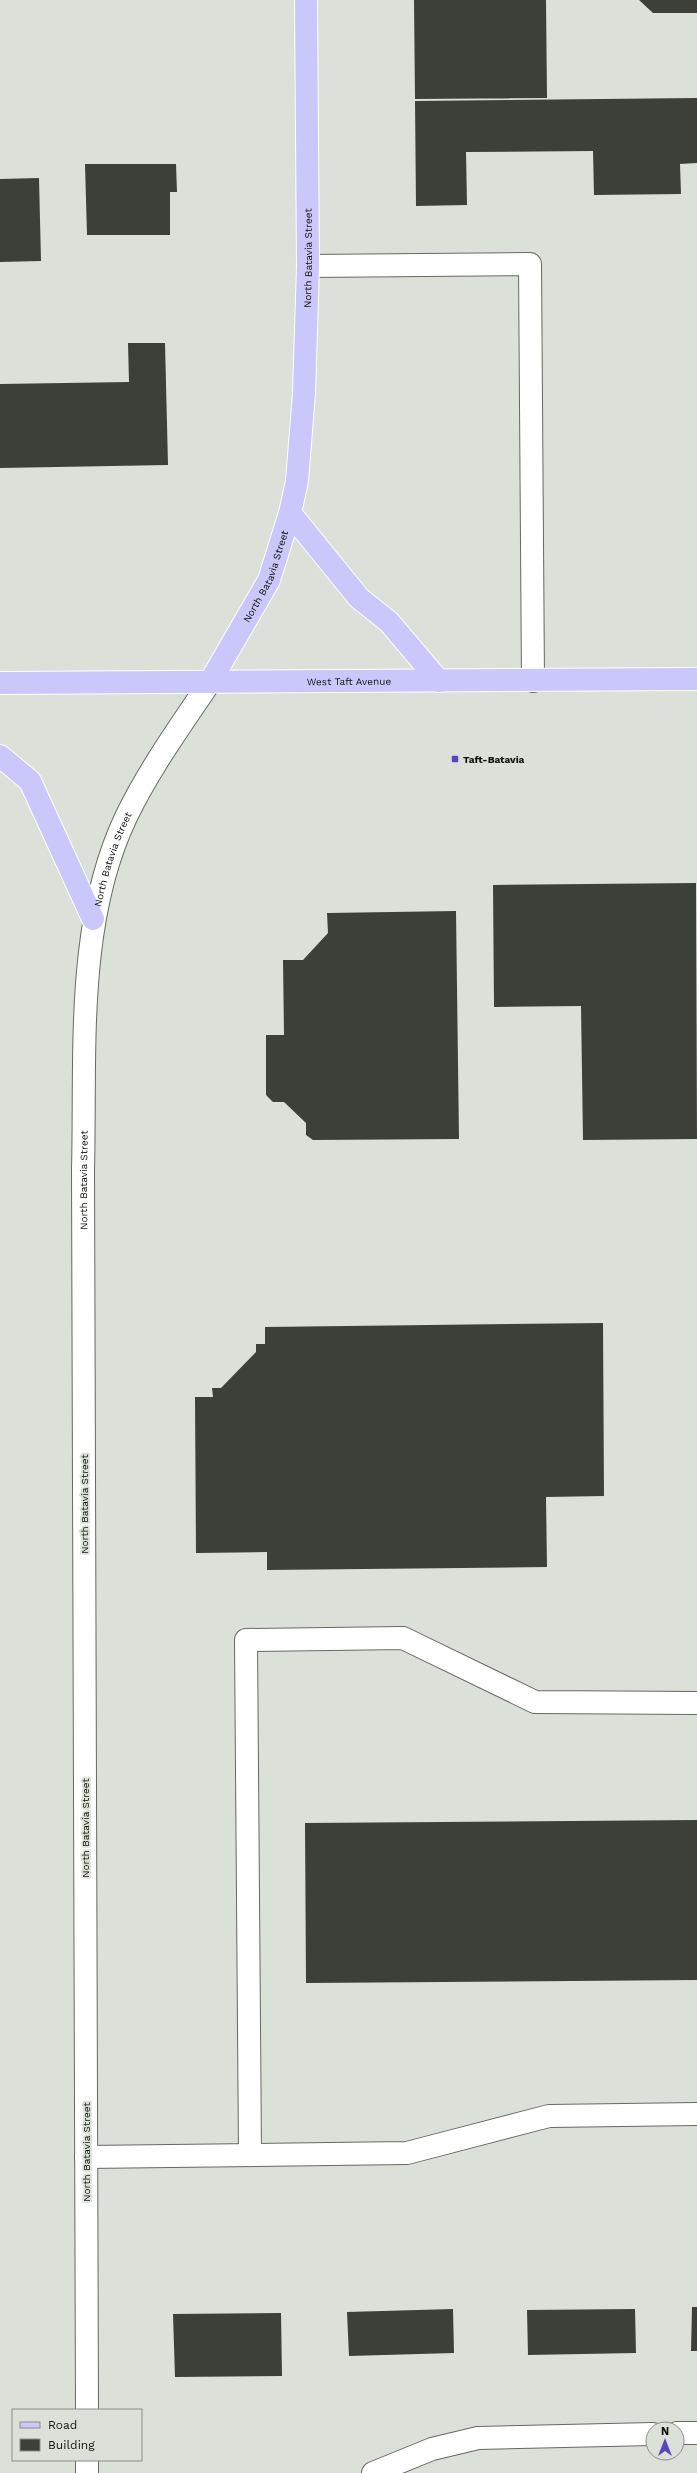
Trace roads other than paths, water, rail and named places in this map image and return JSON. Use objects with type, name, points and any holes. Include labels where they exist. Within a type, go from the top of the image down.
[{"type":"main road","name":"North Batavia Street","points":[[210,682],[269,580],[290,513],[301,447],[308,266],[306,0]]},
{"type":"main road","points":[[290,513],[359,598],[389,622],[439,681]]},
{"type":"main road","name":"West Taft Avenue","points":[[0,684],[697,680]]},
{"type":"main road","points":[[0,756],[30,781],[93,918]]},
{"type":"street","points":[[308,266],[530,264],[533,681]]},
{"type":"street","name":"North Batavia Street","points":[[86,2409],[83,1170],[87,983],[93,918],[103,878],[126,816],[156,762],[210,682]]},
{"type":"street","points":[[250,2154],[246,1640],[403,1638],[535,1702],[697,1703]]},
{"type":"street","points":[[86,2156],[407,2153],[549,2116],[697,2114]]},
{"type":"street","points":[[685,2433],[697,2433]]},
{"type":"street","points":[[373,2473],[432,2449],[478,2438],[645,2434]]},
{"type":"street","points":[[87,2461],[87,2473]]},
{"type":"place","name":"Taft-Batavia","points":[[455,759]]}]
